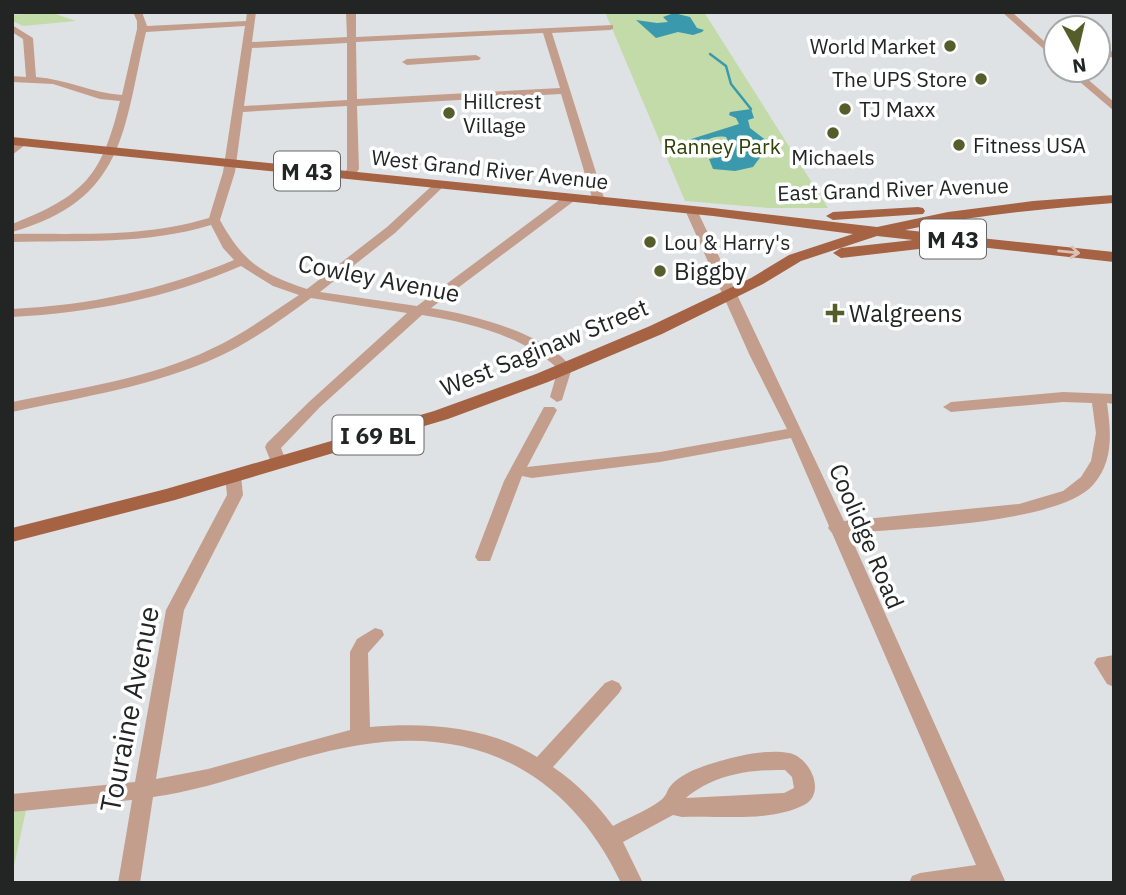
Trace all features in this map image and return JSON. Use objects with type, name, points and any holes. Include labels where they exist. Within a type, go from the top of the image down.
[{"type":"main road","name":"West Grand River Avenue","points":[[16,145],[111,151],[880,230]]},
{"type":"main road","name":"I 69 BL","points":[[880,230],[920,220],[1033,205],[1114,199]]},
{"type":"main road","name":"East Grand River Avenue","points":[[713,212],[839,215],[1033,205]]},
{"type":"main road","name":"East Grand River Avenue","points":[[880,230],[1114,257]]},
{"type":"main road","name":"West Saginaw Street","points":[[12,535],[233,477],[441,415],[645,335],[757,281],[795,258],[880,230]]},
{"type":"main road","name":"I 69 BL","points":[[757,281],[832,255],[882,247],[945,243],[1025,247]]},
{"type":"street","points":[[349,176],[353,170],[351,12]]},
{"type":"street","points":[[1006,12],[1042,44]]},
{"type":"street","points":[[12,228],[35,219],[86,188],[103,169],[111,151],[142,29],[142,21],[136,13]]},
{"type":"street","points":[[12,238],[93,238],[162,233],[214,220],[229,163],[251,18],[142,29]]},
{"type":"street","points":[[247,45],[610,27]]},
{"type":"street","points":[[12,28],[29,38],[31,79]]},
{"type":"street","points":[[547,30],[600,201]]},
{"type":"street","points":[[407,62],[476,61],[471,34]]},
{"type":"street","points":[[12,79],[62,83],[104,97],[124,98]]},
{"type":"street","points":[[1087,84],[1114,108]]},
{"type":"street","points":[[238,109],[566,91]]},
{"type":"street","points":[[12,407],[140,380],[193,364],[255,331],[310,293],[391,230],[439,185]]},
{"type":"street","points":[[279,463],[273,447],[315,404],[419,310],[570,198]]},
{"type":"street","name":"Coolidge Road","points":[[691,210],[757,356],[796,432],[836,528],[993,878]]},
{"type":"street","points":[[35,219],[31,229],[42,237]]},
{"type":"street","name":"Cowley Avenue","points":[[214,220],[226,246],[240,262],[275,282],[344,301],[455,317],[503,332],[558,359],[565,368]]},
{"type":"street","points":[[12,313],[84,309],[136,300],[183,286],[240,262]]},
{"type":"street","points":[[485,557],[493,529],[517,470],[553,403],[565,368]]},
{"type":"street","points":[[836,528],[1055,505],[1086,493],[1106,476],[1113,457],[1106,398],[1063,397],[951,407]]},
{"type":"street","points":[[517,470],[537,472],[629,462],[796,432]]},
{"type":"street","name":"Touraine Avenue","points":[[129,883],[168,639],[176,610],[235,495],[233,477]]},
{"type":"street","points":[[360,736],[359,652],[375,635]]},
{"type":"street","points":[[1114,662],[1104,663],[1114,679]]},
{"type":"street","points":[[540,768],[611,688]]},
{"type":"street","points":[[12,803],[206,778],[360,736],[390,733],[441,734],[489,744],[516,754],[540,768],[579,799],[612,837],[632,883]]},
{"type":"street","points":[[612,837],[671,805],[674,796],[705,774],[778,760],[796,765],[805,786],[805,792],[798,800],[777,804],[682,808],[671,805]]},
{"type":"street","points":[[920,883],[993,878]]},
{"type":"green space","points":[[50,12],[76,21],[23,26],[12,21],[12,15]]},
{"type":"green space","name":"Ranney Park","points":[[605,12],[704,12],[828,208],[769,208],[685,201]]},
{"type":"green space","points":[[26,810],[12,875],[12,812]]},
{"type":"water","points":[[674,13],[690,17],[697,28],[704,30],[693,35],[678,32],[656,38],[636,20],[668,22],[663,17]]},
{"type":"water","points":[[751,109],[754,118],[748,120],[750,128],[767,141],[767,148],[753,167],[735,171],[713,169],[709,159],[723,156],[721,148],[728,141],[726,137],[714,137],[697,145],[698,150],[705,155],[695,153],[685,141],[739,124],[736,118],[729,115],[730,112]]},
{"type":"waterway","points":[[710,54],[726,66],[731,84],[751,109]]},
{"type":"place","name":"World Market","points":[[950,46]]},
{"type":"place","name":"The UPS Store","points":[[981,79]]},
{"type":"place","name":"TJ Maxx","points":[[845,109]]},
{"type":"place","name":"Hillcrest Village","points":[[449,113]]},
{"type":"place","name":"Michaels","points":[[833,133]]},
{"type":"place","name":"Fitness USA","points":[[959,145]]},
{"type":"place","name":"Lou & Harry's","points":[[650,242]]},
{"type":"place","name":"Biggby","points":[[660,271]]},
{"type":"place","name":"Walgreens","points":[[835,313]]}]
